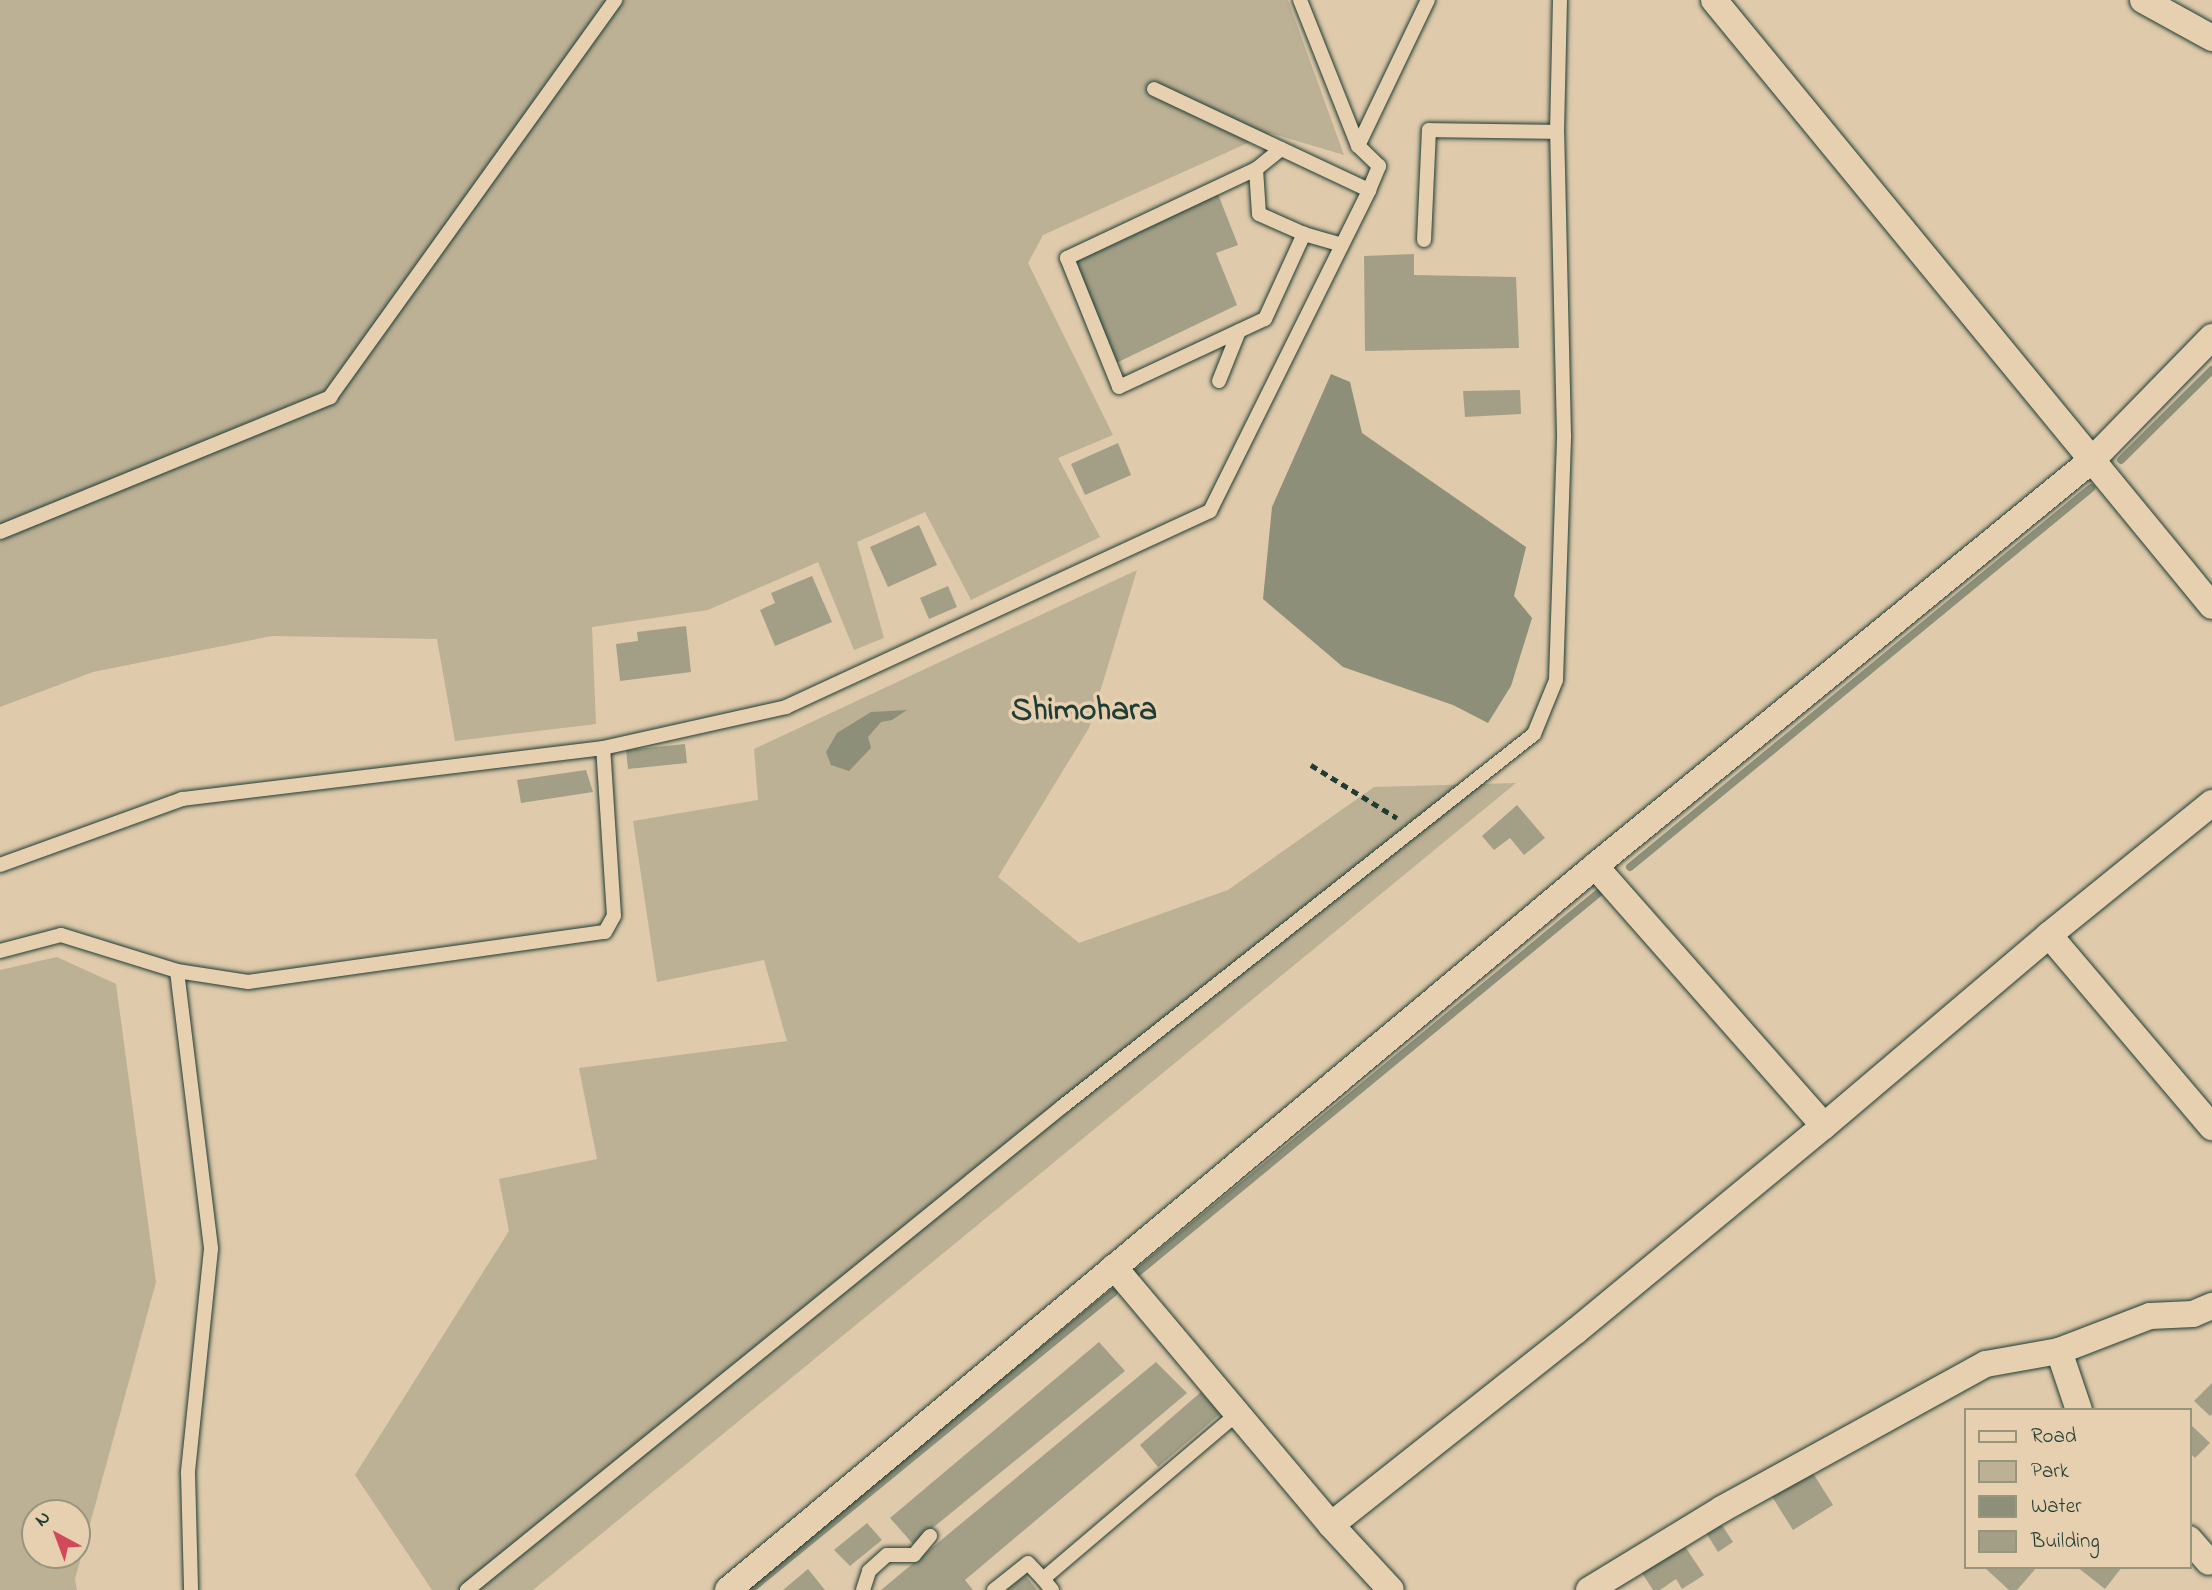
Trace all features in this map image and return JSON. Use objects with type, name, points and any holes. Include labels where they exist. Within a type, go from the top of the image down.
[{"type":"street","points":[[1714,0],[2212,606]]},
{"type":"street","points":[[2143,0],[2212,38]]},
{"type":"street","points":[[728,1590],[1595,866],[2092,460],[2212,337]]},
{"type":"street","points":[[1331,1525],[1576,1331],[2049,935],[2212,803]]},
{"type":"street","points":[[1595,866],[1824,1126]]},
{"type":"street","points":[[2049,935],[2212,1127]]},
{"type":"street","points":[[1114,1267],[1331,1525],[1391,1590]]},
{"type":"street","points":[[1589,1590],[1722,1509],[1986,1364],[2059,1351],[2150,1316],[2193,1314],[2212,1306]]},
{"type":"street","points":[[2059,1351],[2078,1408]]},
{"type":"street","points":[[2191,1541],[2210,1562]]},
{"type":"lane","points":[[0,532],[330,397],[615,0]]},
{"type":"lane","points":[[0,865],[182,799],[603,748],[786,707],[1210,511],[1379,166],[1358,146],[1300,0]]},
{"type":"lane","points":[[1358,146],[1429,0]]},
{"type":"lane","points":[[467,1590],[1063,1106],[1534,734],[1556,680],[1564,435],[1557,132],[1560,0]]},
{"type":"lane","points":[[1154,89],[1369,190]]},
{"type":"lane","points":[[1424,240],[1429,130],[1557,132]]},
{"type":"lane","points":[[1281,149],[1256,169],[1067,258],[1119,387],[1265,319],[1304,234]]},
{"type":"lane","points":[[1256,169],[1259,214],[1304,234],[1340,244]]},
{"type":"lane","points":[[1219,381],[1240,331]]},
{"type":"lane","points":[[0,951],[61,935],[177,971],[248,982],[605,932],[614,916],[603,748]]},
{"type":"lane","points":[[177,971],[211,1249],[188,1473],[191,1590]]},
{"type":"lane","points":[[994,1590],[1028,1563],[1047,1585],[1237,1414]]},
{"type":"lane","points":[[863,1590],[869,1572],[887,1555],[914,1555],[930,1536]]},
{"type":"path","points":[[1311,765],[1415,829]]},
{"type":"green space","points":[[0,0],[1288,0],[1344,155],[1270,133],[1043,235],[1028,263],[1113,435],[1058,458],[1100,537],[971,600],[925,512],[857,542],[884,638],[854,650],[818,562],[708,610],[592,627],[596,724],[455,741],[437,639],[272,636],[93,672],[0,707]]},
{"type":"green space","points":[[1137,570],[1089,728],[998,877],[1079,943],[1228,890],[1374,787],[1516,783],[533,1590],[432,1590],[355,1475],[509,1231],[499,1179],[597,1159],[579,1068],[787,1041],[764,960],[657,982],[633,821],[758,800],[754,749]]},
{"type":"green space","points":[[57,957],[116,984],[156,1282],[91,1520],[91,1499],[21,1499],[21,1569],[78,1569],[75,1579],[77,1590],[0,1590],[0,970]]},
{"type":"water","points":[[1331,374],[1350,382],[1362,433],[1526,547],[1514,596],[1532,618],[1511,686],[1488,723],[1453,705],[1343,667],[1263,599],[1272,507]]},
{"type":"water","points":[[907,710],[892,720],[881,722],[868,737],[871,748],[849,771],[831,765],[826,752],[837,733],[871,712]]},
{"type":"building","points":[[1216,189],[1238,245],[1216,253],[1237,305],[1114,364],[1068,258]]},
{"type":"building","points":[[1414,254],[1414,275],[1516,277],[1519,348],[1365,351],[1364,256]]},
{"type":"building","points":[[1520,390],[1521,414],[1465,417],[1463,391]]},
{"type":"building","points":[[1118,443],[1131,475],[1085,495],[1071,464]]},
{"type":"building","points":[[919,525],[937,565],[888,587],[870,547]]},
{"type":"building","points":[[812,576],[832,622],[775,646],[760,610],[775,603],[771,593]]},
{"type":"building","points":[[948,586],[957,607],[929,619],[920,598]]},
{"type":"building","points":[[686,626],[691,672],[620,681],[616,644],[638,641],[637,632]]},
{"type":"building","points":[[685,744],[687,763],[628,769],[626,750]]},
{"type":"building","points":[[586,770],[593,792],[521,803],[517,780]]},
{"type":"building","points":[[1517,805],[1545,838],[1524,855],[1510,838],[1494,850],[1482,836]]},
{"type":"building","points":[[1099,1342],[1125,1371],[913,1544],[890,1518]]},
{"type":"building","points":[[1156,1362],[1187,1393],[965,1580],[973,1590],[881,1590]]},
{"type":"building","points":[[2212,1383],[2212,1414],[2210,1416],[2194,1401]]},
{"type":"building","points":[[1201,1392],[1220,1414],[1158,1467],[1140,1445]]},
{"type":"building","points":[[2191,1425],[2210,1443],[2195,1458],[2191,1454]]},
{"type":"building","points":[[1811,1470],[1833,1505],[1793,1530],[1771,1495]]},
{"type":"building","points":[[1720,1522],[1733,1542],[1718,1552],[1705,1531]]},
{"type":"building","points":[[867,1523],[882,1540],[850,1566],[834,1550]]},
{"type":"building","points":[[1682,1542],[1704,1575],[1682,1589],[1676,1579],[1660,1590],[1653,1590],[1640,1570]]},
{"type":"building","points":[[808,1569],[825,1590],[783,1590]]},
{"type":"building","points":[[1986,1569],[2035,1569],[2017,1590],[2009,1590]]},
{"type":"building","points":[[2080,1569],[2120,1569],[2105,1589]]},
{"type":"building","points":[[1025,1575],[1037,1590],[1007,1590]]},
{"type":"waterway","points":[[2121,460],[2212,370]]},
{"type":"waterway","points":[[1630,867],[2091,488]]},
{"type":"waterway","points":[[1138,1272],[1602,890]]},
{"type":"waterway","points":[[750,1590],[1114,1292]]},
{"type":"district","name":"Shimohara","points":[[1084,712]]}]
